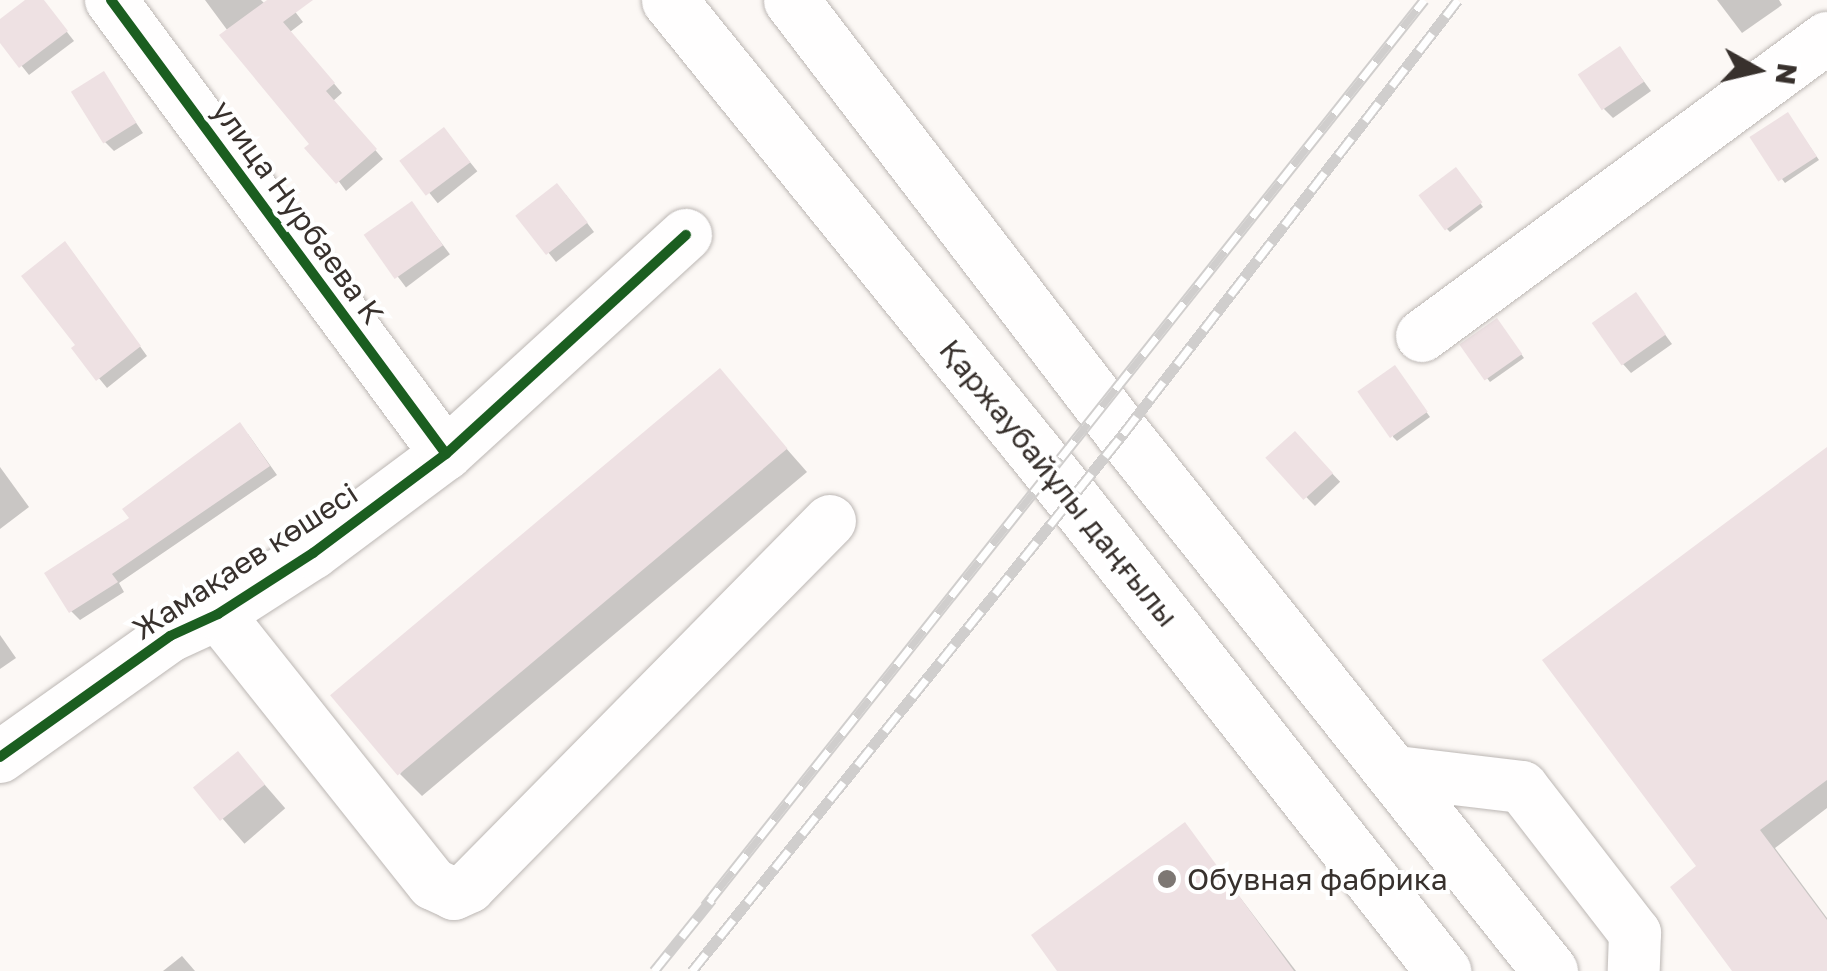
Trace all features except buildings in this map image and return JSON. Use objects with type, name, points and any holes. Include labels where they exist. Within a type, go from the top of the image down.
[{"type":"highway","name":"Қаржаубайұлы даңғылы","points":[[669,0],[1072,497],[1443,971]]},
{"type":"highway","points":[[791,0],[1123,434],[1396,772],[1550,971]]},
{"type":"street","name":"улица Нурбаева К","points":[[111,0],[446,454]]},
{"type":"street","points":[[1422,336],[1827,38]]},
{"type":"street","name":"Жамақаев көшесі","points":[[0,757],[170,636],[218,614],[313,553],[446,454],[686,236]]},
{"type":"street","points":[[218,614],[432,884],[454,894],[468,887],[830,520]]},
{"type":"street","points":[[1396,772],[1522,787],[1635,933],[1634,971]]},
{"type":"railway","points":[[705,906],[1424,0]]},
{"type":"railway","points":[[692,971],[1123,434],[1458,0]]},
{"type":"railway","points":[[654,971],[712,899]]},
{"type":"cycle path","points":[[111,0],[446,454]]},
{"type":"cycle path","points":[[0,757],[170,636],[218,614],[313,553],[446,454],[686,235]]},
{"type":"place","name":"Обувная фабрика","points":[[1167,879]]}]
